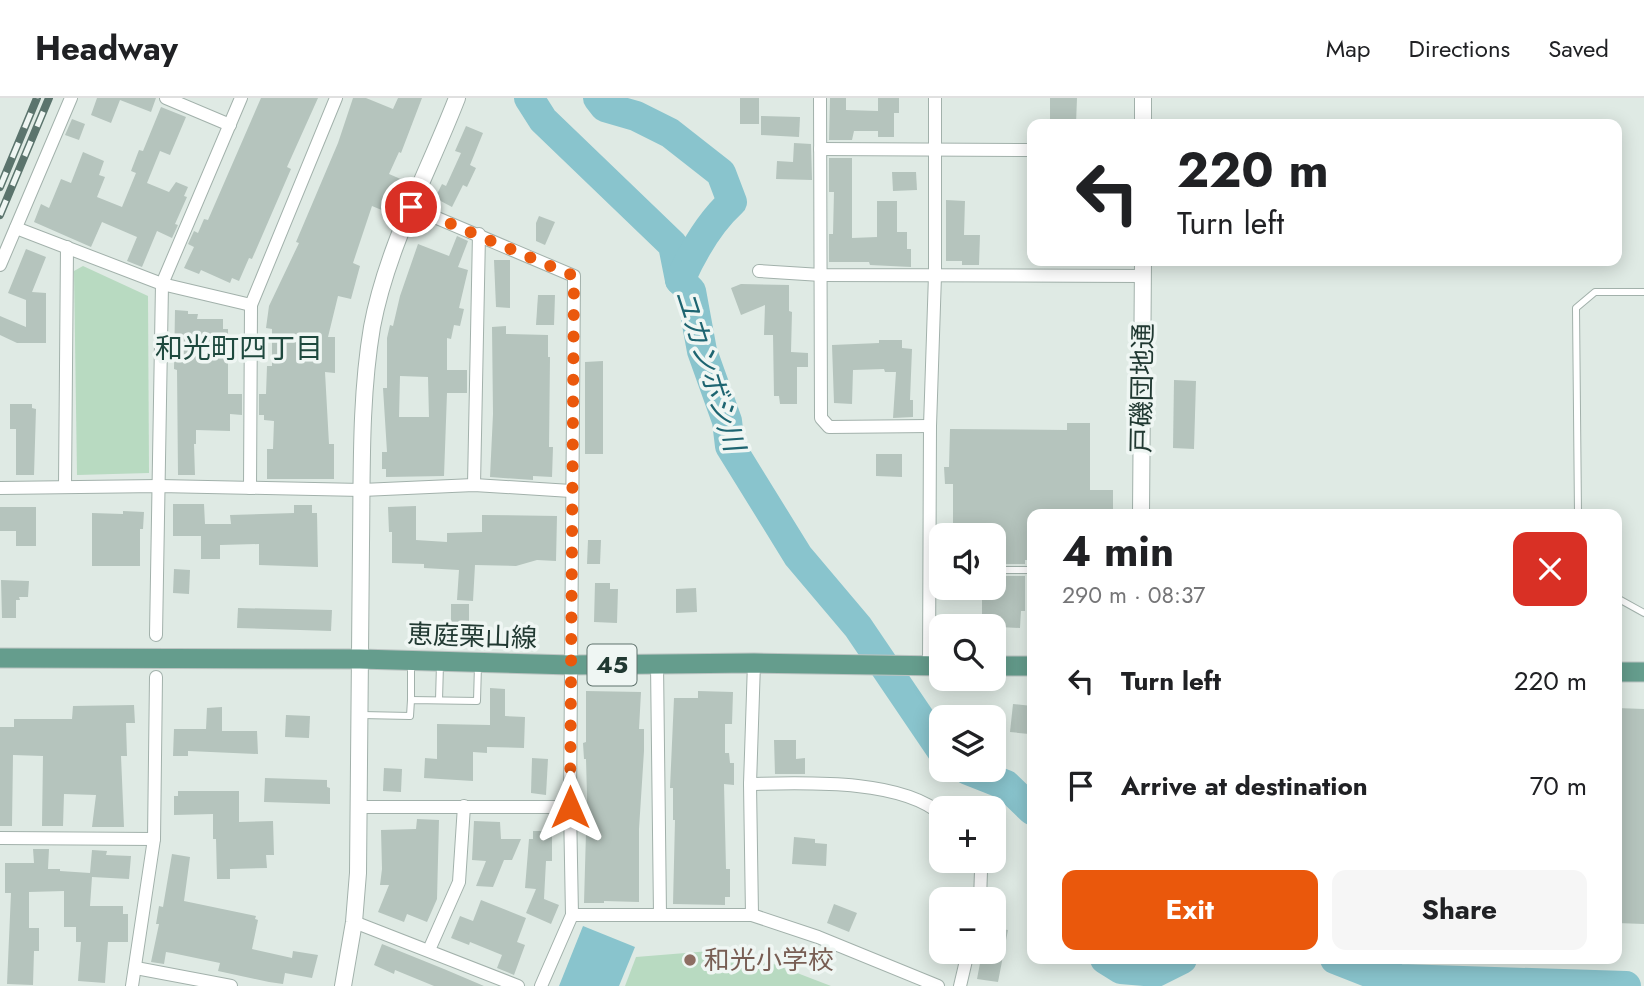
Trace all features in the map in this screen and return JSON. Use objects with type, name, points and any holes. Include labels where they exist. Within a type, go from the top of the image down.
[{"type":"main road","name":"恵庭栗山線","points":[[0,658],[360,659],[571,666],[754,663],[929,666]]},
{"type":"main road","points":[[1006,666],[1027,666]]},
{"type":"main road","points":[[1622,672],[1644,672]]},
{"type":"street","points":[[0,265],[71,98]]},
{"type":"street","points":[[166,98],[230,125]]},
{"type":"street","points":[[156,635],[162,284],[241,98]]},
{"type":"street","points":[[250,488],[251,305],[336,98]]},
{"type":"street","points":[[343,986],[354,922],[358,873],[362,490],[366,376],[373,326],[389,269],[411,207],[457,98]]},
{"type":"street","points":[[820,98],[821,418],[829,427],[930,426]]},
{"type":"street","points":[[934,523],[930,426],[935,275],[935,98]]},
{"type":"street","points":[[1143,98],[1143,119]]},
{"type":"street","points":[[820,149],[1027,150]]},
{"type":"street","points":[[411,207],[574,276],[570,807],[572,915],[541,986]]},
{"type":"street","points":[[16,228],[162,284],[251,305]]},
{"type":"street","points":[[474,485],[479,234]]},
{"type":"street","points":[[65,487],[67,247]]},
{"type":"street","points":[[759,271],[821,275],[935,275],[1143,268]]},
{"type":"street","name":"戸磯団地通","points":[[1141,509],[1143,268]]},
{"type":"street","points":[[0,488],[159,486],[362,490],[474,485],[571,491]]},
{"type":"street","points":[[752,915],[750,784],[754,663]]},
{"type":"street","points":[[657,664],[660,915]]},
{"type":"street","points":[[132,986],[154,839],[156,677]]},
{"type":"street","points":[[750,784],[834,783],[920,801],[929,807]]},
{"type":"street","points":[[429,950],[459,882],[464,806]]},
{"type":"street","points":[[358,807],[570,807]]},
{"type":"street","points":[[0,838],[154,839]]},
{"type":"street","points":[[572,915],[752,915],[818,937],[938,986]]},
{"type":"street","points":[[354,922],[518,986]]},
{"type":"street","points":[[960,986],[965,964]]},
{"type":"street","points":[[136,968],[231,986]]},
{"type":"lane","points":[[1578,509],[1576,308],[1595,292],[1644,292]]},
{"type":"lane","points":[[1006,570],[1027,570]]},
{"type":"lane","points":[[1622,601],[1644,613]]},
{"type":"lane","points":[[359,715],[410,716],[411,661]]},
{"type":"lane","points":[[439,700],[440,662]]},
{"type":"lane","points":[[411,700],[477,701],[478,663]]},
{"type":"green space","points":[[83,266],[148,296],[149,473],[77,475],[74,271]]},
{"type":"green space","points":[[735,949],[831,986],[625,986],[636,957]]},
{"type":"water","points":[[583,926],[635,947],[619,986],[559,986]]},
{"type":"building","points":[[97,98],[156,98],[151,112],[120,100],[111,123],[91,115]]},
{"type":"building","points":[[261,98],[318,98],[287,167],[291,169],[252,259],[249,258],[239,281],[232,278],[230,283],[201,270],[199,274],[184,268],[194,247],[188,244],[194,231],[198,233],[204,219],[208,220]]},
{"type":"building","points":[[353,98],[366,98],[393,109],[398,98],[422,98],[401,153],[399,152],[389,174],[403,180],[389,213],[372,206],[353,263],[360,266],[351,299],[338,296],[328,337],[335,337],[335,373],[325,372],[329,444],[334,444],[334,479],[267,479],[267,449],[273,449],[274,421],[264,420],[264,415],[259,415],[259,394],[266,394],[267,366],[272,366],[272,329],[266,328],[269,306],[299,243],[296,242],[338,143]]},
{"type":"building","points":[[740,98],[759,98],[759,124],[740,124]]},
{"type":"building","points":[[830,98],[846,98],[846,110],[878,111],[878,98],[899,98],[899,113],[894,113],[894,137],[878,137],[878,131],[854,131],[852,140],[829,140]]},
{"type":"building","points":[[1050,98],[1077,98],[1076,119],[1050,119]]},
{"type":"building","points":[[161,107],[186,117],[170,155],[160,151],[147,183],[169,192],[176,182],[188,187],[184,196],[187,197],[172,238],[157,231],[142,267],[127,261],[137,237],[102,222],[91,247],[34,222],[41,204],[49,208],[61,179],[71,183],[83,152],[104,161],[99,175],[105,177],[97,197],[122,207],[136,173],[131,171],[139,150],[143,151]]},
{"type":"building","points":[[761,116],[800,117],[799,137],[761,135]]},
{"type":"building","points":[[72,119],[85,124],[79,140],[65,135]]},
{"type":"building","points":[[466,126],[483,133],[470,165],[476,168],[467,187],[463,185],[452,207],[435,198],[442,184],[446,186],[461,153],[455,151]]},
{"type":"building","points":[[794,143],[811,144],[812,180],[776,179],[777,161],[793,162]]},
{"type":"building","points":[[829,158],[852,158],[852,238],[877,237],[877,201],[897,201],[897,232],[907,232],[911,267],[870,265],[869,262],[829,262],[834,192],[829,192]]},
{"type":"building","points":[[892,172],[916,172],[917,190],[893,191]]},
{"type":"building","points":[[946,200],[965,201],[964,235],[980,235],[979,265],[946,261]]},
{"type":"building","points":[[539,216],[555,222],[545,245],[536,241],[536,223]]},
{"type":"building","points":[[457,236],[468,241],[458,267],[468,270],[459,308],[464,309],[460,326],[454,325],[451,339],[447,338],[447,370],[467,370],[467,393],[447,393],[444,476],[386,477],[386,469],[382,469],[382,452],[387,452],[383,388],[387,388],[387,338],[390,325],[393,326],[418,244],[449,256]],"holes":[[[400,376],[428,377],[429,417],[399,417]]]},
{"type":"building","points":[[26,249],[46,257],[32,292],[46,293],[46,343],[17,343],[0,335],[0,316],[26,327],[26,300],[8,293]]},
{"type":"building","points":[[494,260],[510,260],[510,308],[496,307]]},
{"type":"building","points":[[741,284],[789,285],[789,311],[792,312],[791,352],[808,353],[808,367],[797,367],[797,404],[780,404],[779,396],[774,396],[773,335],[764,335],[765,305],[741,315],[731,288]]},
{"type":"building","points":[[538,295],[555,295],[554,325],[536,325]]},
{"type":"building","points":[[175,310],[198,314],[197,319],[223,319],[223,329],[228,329],[228,394],[242,394],[242,415],[230,414],[230,431],[196,430],[195,475],[178,475]]},
{"type":"building","points":[[506,326],[506,334],[548,335],[549,447],[553,447],[552,477],[533,476],[533,480],[490,477],[493,414],[492,327]]},
{"type":"building","points":[[879,340],[902,340],[902,348],[912,349],[910,400],[913,400],[913,417],[893,418],[896,372],[885,372],[884,369],[853,370],[852,404],[834,403],[832,345],[879,343]]},
{"type":"building","points":[[603,361],[603,454],[585,454],[585,362]]},
{"type":"building","points":[[1174,380],[1196,381],[1194,449],[1173,448]]},
{"type":"building","points":[[10,404],[32,404],[32,408],[36,409],[34,475],[16,475],[16,429],[10,429]]},
{"type":"building","points":[[1067,423],[1090,423],[1090,490],[1113,490],[1113,509],[1027,509],[1027,560],[1025,564],[1006,564],[1006,523],[953,523],[953,484],[945,484],[944,467],[949,467],[950,429],[1067,430]]},
{"type":"building","points":[[876,454],[902,454],[902,477],[876,476]]},
{"type":"building","points":[[173,504],[204,504],[205,524],[231,524],[230,515],[294,513],[294,505],[312,505],[312,513],[317,513],[318,567],[259,565],[259,544],[220,545],[220,559],[201,559],[201,536],[173,536]]},
{"type":"building","points":[[416,506],[416,540],[447,542],[447,533],[482,532],[482,515],[557,516],[556,561],[537,560],[516,566],[475,565],[473,601],[457,600],[459,570],[424,568],[424,564],[392,563],[392,532],[389,532],[388,507]]},
{"type":"building","points":[[0,507],[36,507],[36,546],[16,546],[16,531],[0,531]]},
{"type":"building","points":[[123,511],[144,512],[143,529],[140,529],[140,566],[92,566],[92,513],[123,514]]},
{"type":"building","points":[[588,540],[601,540],[600,564],[587,564]]},
{"type":"building","points":[[174,569],[190,570],[189,594],[173,593]]},
{"type":"building","points":[[1006,576],[1025,576],[1025,611],[1021,611],[1020,628],[1006,627],[1006,614],[982,614],[982,600],[1006,600]]},
{"type":"building","points":[[1,580],[29,581],[28,597],[19,597],[20,600],[16,600],[16,618],[2,618]]},
{"type":"building","points":[[595,583],[610,583],[610,589],[618,589],[617,623],[594,622]]},
{"type":"building","points":[[696,588],[697,612],[676,613],[676,589]]},
{"type":"building","points":[[451,604],[469,604],[469,629],[451,629]]},
{"type":"building","points":[[238,608],[332,610],[331,631],[237,628]]},
{"type":"building","points":[[490,688],[505,689],[505,716],[525,717],[524,748],[487,747],[487,753],[473,752],[473,781],[424,778],[425,758],[437,759],[437,724],[490,725]]},
{"type":"building","points":[[586,691],[641,692],[639,729],[644,729],[644,751],[639,829],[639,902],[584,903],[587,797],[583,743],[586,742]]},
{"type":"building","points":[[698,691],[733,692],[732,724],[725,724],[725,753],[729,753],[730,763],[734,763],[734,785],[724,784],[726,869],[730,869],[730,897],[725,897],[725,905],[673,904],[675,820],[673,788],[670,788],[674,698],[698,698]]},
{"type":"building","points":[[1013,704],[1027,705],[1027,734],[1010,732]]},
{"type":"building","points":[[134,705],[135,723],[126,723],[127,756],[121,756],[124,827],[92,827],[96,795],[64,794],[63,826],[42,826],[43,756],[13,755],[12,826],[0,826],[0,727],[14,727],[14,719],[72,719],[73,706]]},
{"type":"building","points":[[222,707],[222,731],[257,731],[258,754],[188,751],[188,756],[173,756],[174,729],[206,729],[207,708]]},
{"type":"building","points":[[1622,708],[1644,709],[1644,924],[1622,923]]},
{"type":"building","points":[[286,715],[310,716],[309,738],[285,737]]},
{"type":"building","points":[[774,740],[796,740],[796,759],[805,758],[805,774],[775,774]]},
{"type":"building","points":[[532,758],[548,759],[546,795],[531,793]]},
{"type":"building","points":[[384,768],[402,769],[401,792],[383,791]]},
{"type":"building","points":[[265,778],[327,780],[330,804],[264,802]]},
{"type":"building","points":[[178,791],[239,791],[239,822],[273,821],[274,855],[266,855],[267,868],[230,869],[230,879],[217,879],[213,814],[174,815],[174,796],[178,796]]},
{"type":"building","points":[[417,819],[439,820],[437,899],[427,922],[407,914],[404,922],[378,912],[389,885],[380,885],[381,830],[416,829]]},
{"type":"building","points":[[474,821],[500,822],[501,839],[521,839],[512,860],[504,860],[493,887],[476,886],[486,861],[472,860]]},
{"type":"building","points":[[533,831],[552,831],[552,861],[546,861],[544,899],[559,905],[551,924],[526,913],[536,889],[525,888],[529,839],[533,839]]},
{"type":"building","points":[[794,837],[815,839],[815,843],[827,844],[826,866],[792,864]]},
{"type":"building","points":[[33,849],[49,849],[48,869],[60,871],[90,873],[92,850],[107,851],[106,855],[131,856],[129,879],[92,877],[90,906],[123,906],[123,914],[128,914],[128,942],[108,942],[105,983],[78,981],[81,942],[76,942],[76,927],[64,927],[64,891],[29,892],[29,928],[39,928],[39,951],[34,951],[33,985],[7,984],[11,893],[5,893],[5,863],[34,863]]},
{"type":"building","points":[[172,854],[190,857],[184,901],[256,916],[255,919],[258,920],[252,949],[292,958],[293,951],[318,955],[312,978],[285,973],[283,984],[269,982],[218,971],[220,963],[166,952],[164,964],[151,962],[159,924],[156,924],[159,906],[163,907]]},
{"type":"building","points":[[481,900],[526,918],[517,942],[525,945],[514,975],[497,968],[502,955],[470,942],[469,945],[451,938],[460,916],[473,921]]},
{"type":"building","points":[[834,904],[857,913],[849,932],[827,923]]},
{"type":"building","points":[[382,944],[484,986],[434,986],[395,970],[394,974],[374,965]]},
{"type":"building","points":[[980,964],[1001,964],[998,982],[977,979]]},
{"type":"waterway","points":[[529,98],[543,120],[673,245],[680,280]]},
{"type":"waterway","name":"ユカンボシ川","points":[[598,98],[605,107],[636,116],[670,133],[721,173],[732,202],[702,238],[680,280],[691,291],[702,351],[727,421],[730,446],[798,556],[858,627],[929,732]]},
{"type":"waterway","name":"ユカンボシ川","points":[[998,782],[1006,785],[1027,805]]},
{"type":"waterway","name":"ユカンボシ川","points":[[1113,964],[1121,969],[1156,972],[1172,964]]},
{"type":"waterway","name":"ユカンボシ川","points":[[1348,964],[1373,974],[1400,979],[1626,986]]},
{"type":"railway","points":[[0,187],[37,98]]},
{"type":"railway","points":[[0,215],[49,98]]},
{"type":"place","name":"和光小学校","points":[[690,960]]},
{"type":"district","name":"和光町四丁目","points":[[239,348]]},
{"type":"route","points":[[411,207],[574,276],[570,807]]}]
